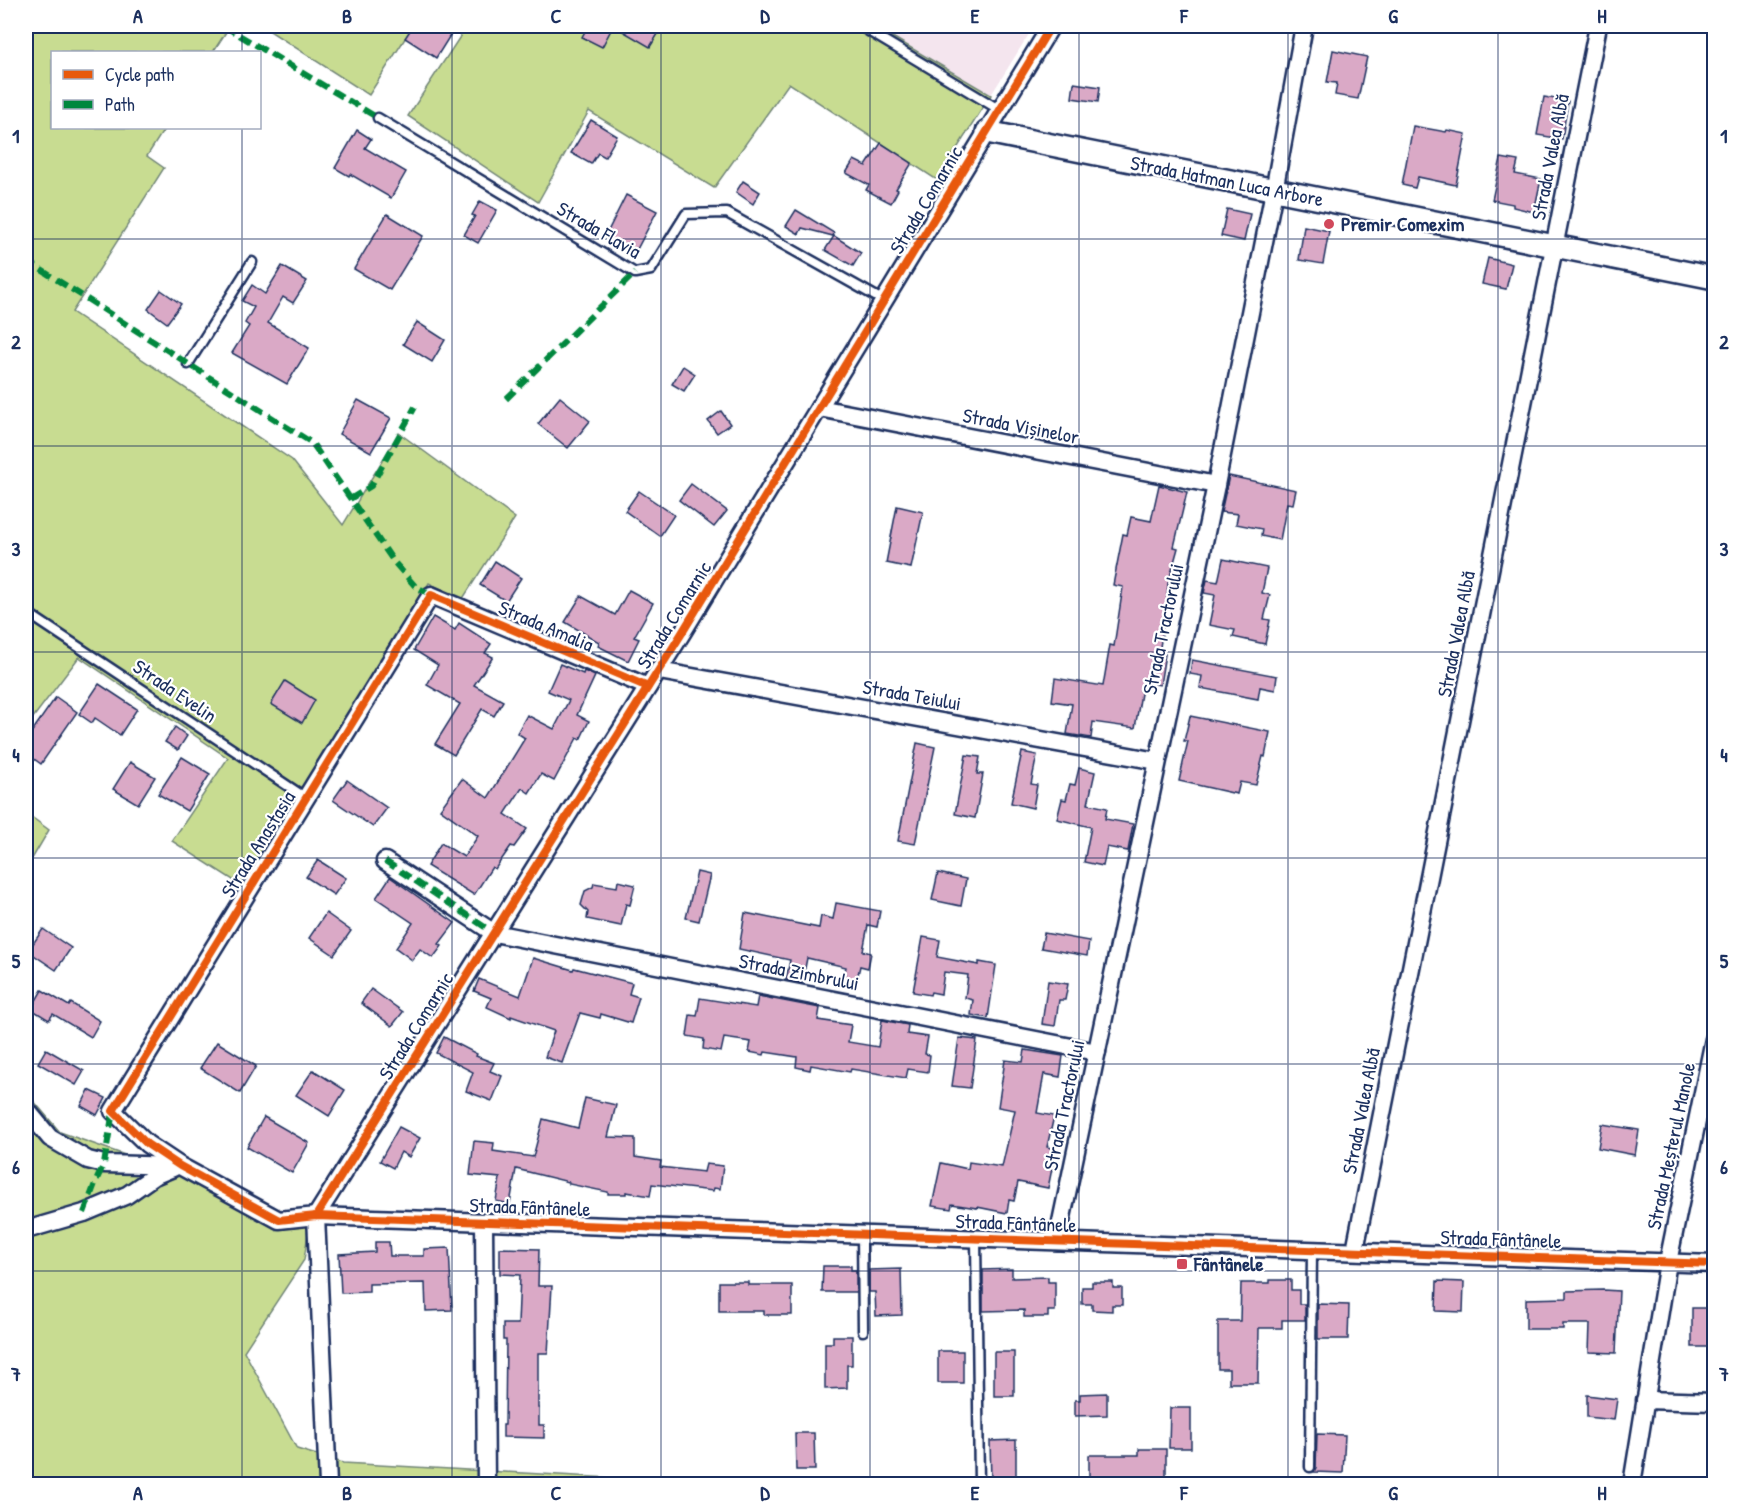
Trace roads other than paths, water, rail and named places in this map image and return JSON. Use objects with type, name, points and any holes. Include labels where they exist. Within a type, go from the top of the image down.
[{"type":"street","name":"Strada Comarnic","points":[[316,1216],[659,671],[1051,26]]},
{"type":"street","name":"Strada Tractorului","points":[[1057,1240],[1216,485],[1304,26]]},
{"type":"street","name":"Strada Valea Albă","points":[[1355,1250],[1598,26]]},
{"type":"street","name":"Strada Hatman Luca Arbore","points":[[987,132],[1714,279]]},
{"type":"street","name":"Strada Vișinelor","points":[[819,408],[1216,485]]},
{"type":"street","name":"Strada Amalia","points":[[431,594],[648,687]]},
{"type":"street","name":"Strada Anastasia","points":[[113,1111],[431,594]]},
{"type":"street","name":"Strada Teiului","points":[[659,671],[1157,761]]},
{"type":"street","points":[[385,861],[494,933]]},
{"type":"street","name":"Strada Zimbrului","points":[[494,933],[1097,1052]]},
{"type":"street","name":"Strada Meșterul Manole","points":[[1632,1485],[1668,1262],[1714,1039]]},
{"type":"street","points":[[26,1109],[50,1138],[88,1160],[104,1164],[180,1166]]},
{"type":"street","name":"Strada Fântânele","points":[[113,1111],[147,1144],[180,1166],[279,1220],[316,1216],[1714,1264]]},
{"type":"street","points":[[26,1230],[84,1213],[127,1195],[154,1176],[180,1166]]},
{"type":"street","points":[[316,1216],[328,1485]]},
{"type":"street","points":[[484,1222],[486,1485]]},
{"type":"street","points":[[1645,1400],[1714,1402]]},
{"type":"lane","points":[[866,27],[1001,110]]},
{"type":"lane","name":"Strada Flavia","points":[[378,118],[634,273],[651,270],[686,214],[727,213],[884,302]]},
{"type":"lane","points":[[188,364],[252,262]]},
{"type":"lane","name":"Strada Evelin","points":[[26,612],[306,798]]},
{"type":"lane","points":[[862,1234],[863,1331]]},
{"type":"lane","points":[[976,1238],[979,1485]]},
{"type":"lane","points":[[1310,1467],[1312,1249]]},
{"type":"place","name":"Premir Comexim","points":[[1329,224]]},
{"type":"place","name":"Fântânele","points":[[1182,1264]]}]
